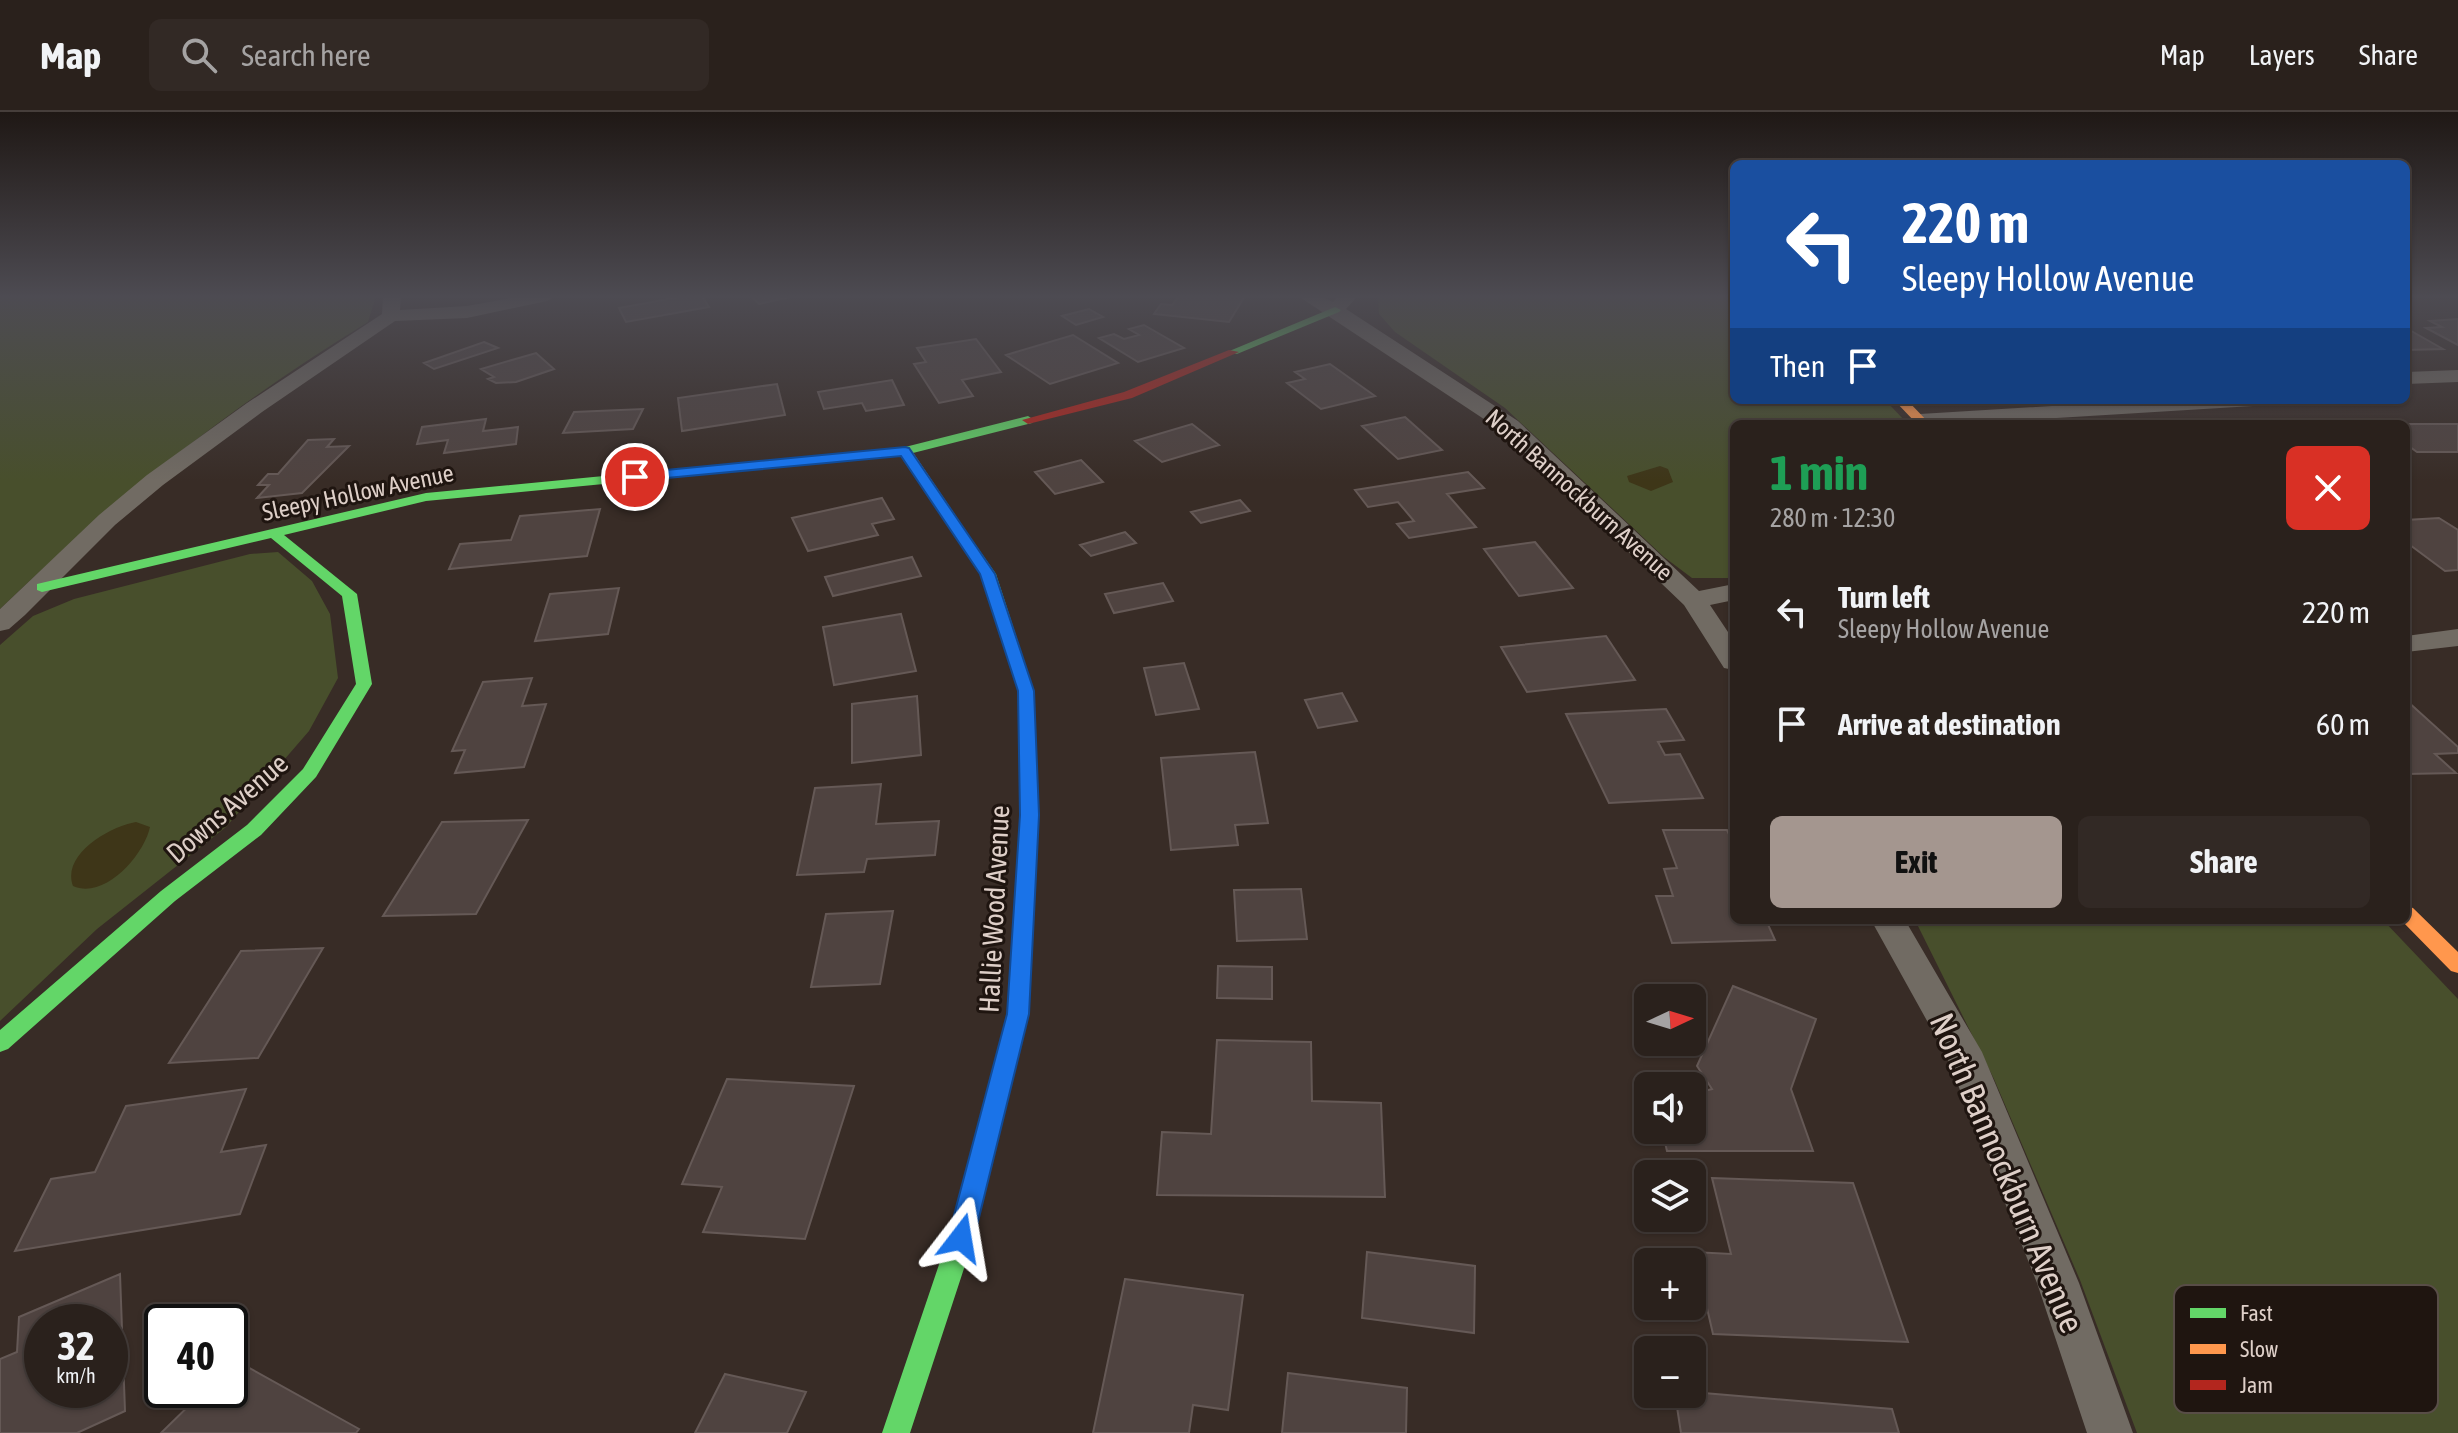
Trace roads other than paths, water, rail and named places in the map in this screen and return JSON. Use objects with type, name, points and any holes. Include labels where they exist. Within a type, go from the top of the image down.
[{"type":"street","points":[[0,623],[42,587],[121,508],[321,358]]},
{"type":"street","name":"Sleepy Hollow Avenue","points":[[42,587],[276,535],[426,497],[905,451],[1128,395],[1215,358]]},
{"type":"street","name":"North Bannockburn Avenue","points":[[1417,358],[1510,426],[1694,600],[1730,656]]},
{"type":"street","points":[[2410,378],[2458,376]]},
{"type":"street","points":[[1904,404],[1920,420]]},
{"type":"street","points":[[1952,420],[2193,404]]},
{"type":"street","name":"Hallie Wood Avenue","points":[[896,1433],[961,1238],[1018,1014],[1029,815],[1026,691],[988,574],[905,451]]},
{"type":"street","name":"Downs Avenue","points":[[0,1043],[168,896],[254,830],[310,773],[364,684],[349,594],[276,535]]},
{"type":"street","points":[[1694,600],[1730,593]]},
{"type":"street","points":[[2410,644],[2443,642],[2458,637]]},
{"type":"street","points":[[2410,917],[2458,965]]},
{"type":"street","name":"North Bannockburn Avenue","points":[[1890,924],[1963,1052],[2058,1283],[2110,1433]]}]
